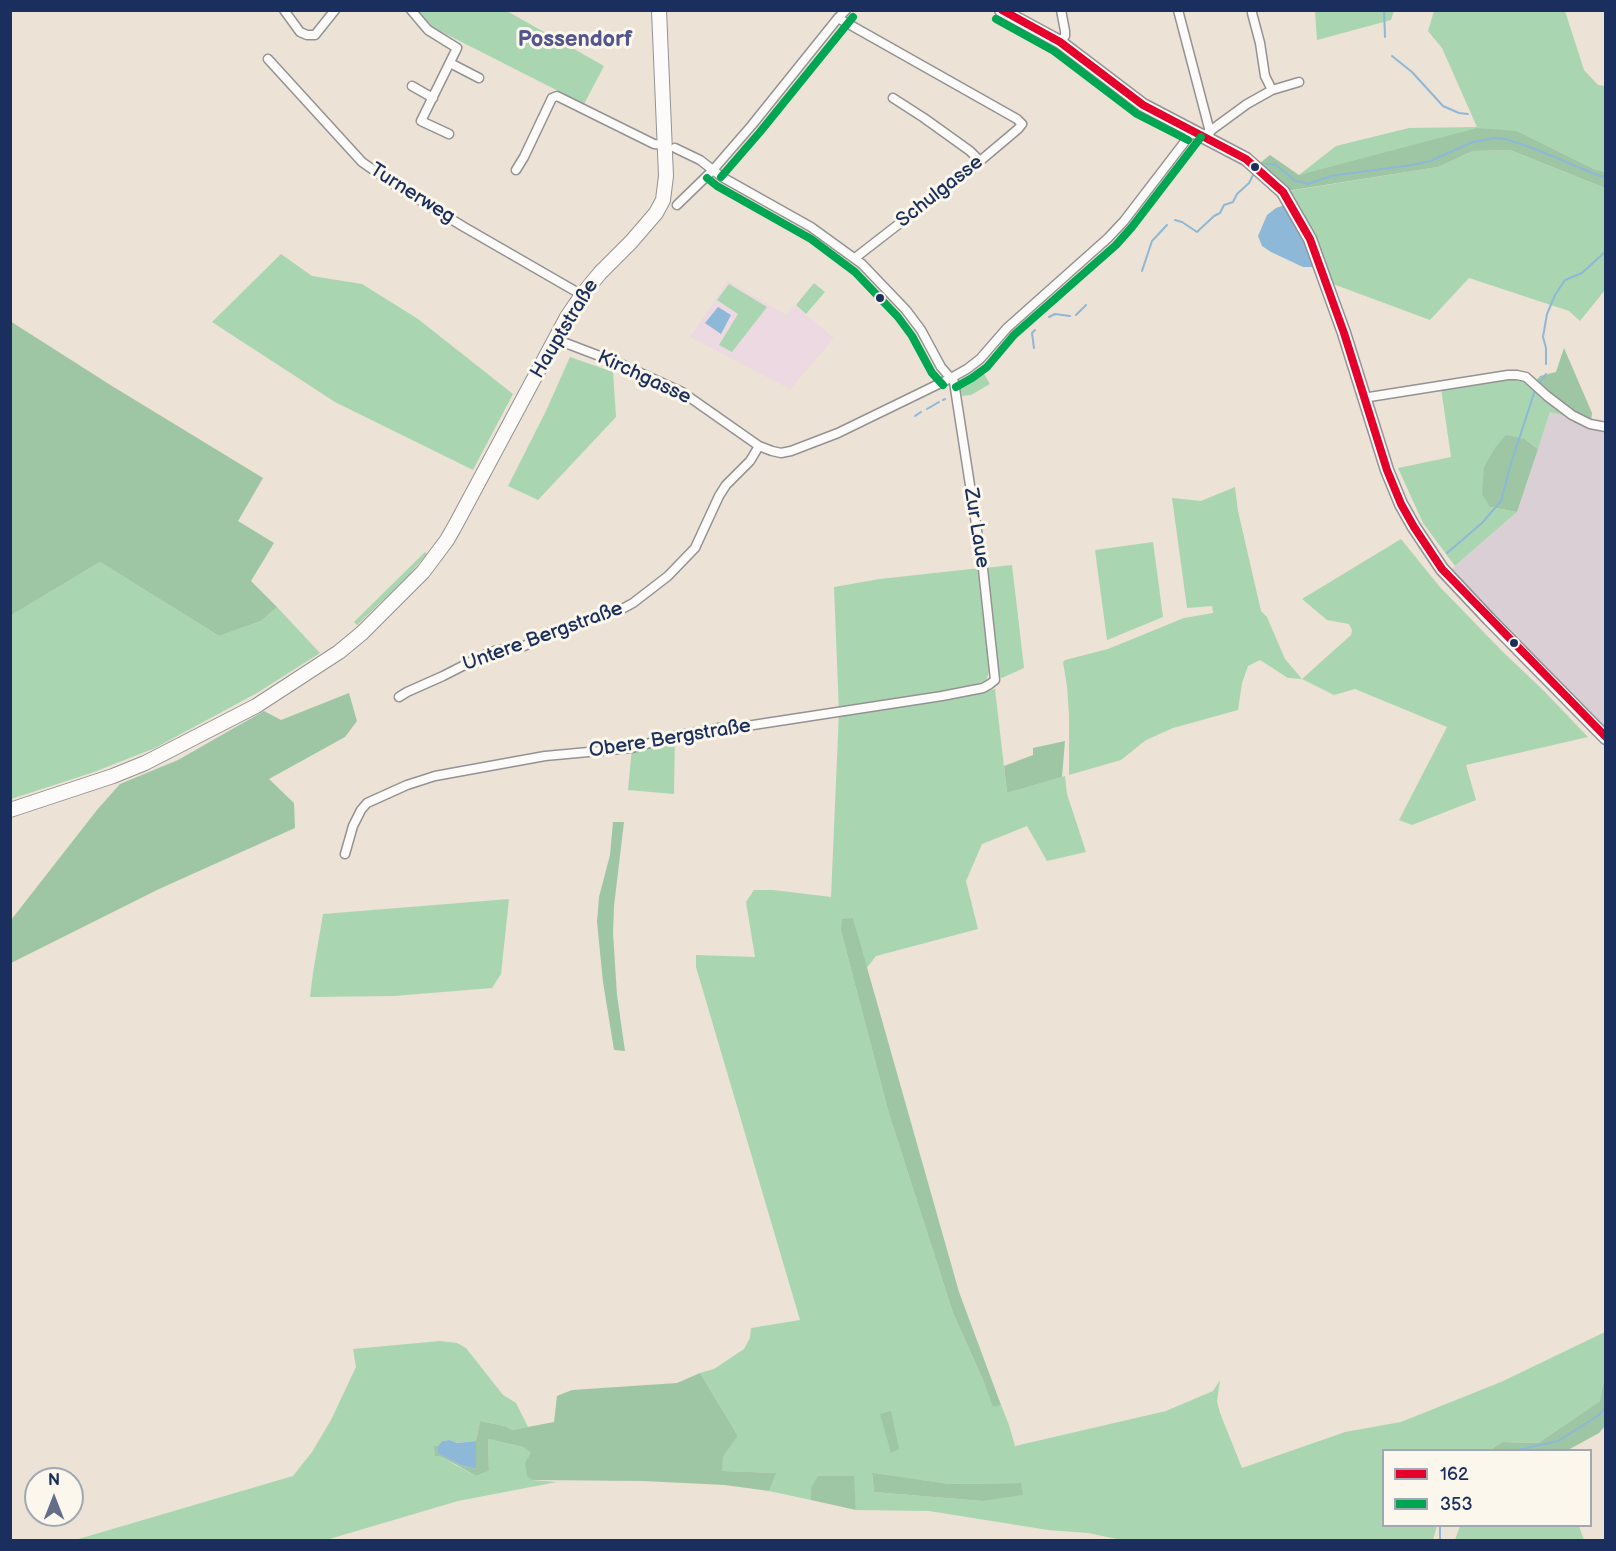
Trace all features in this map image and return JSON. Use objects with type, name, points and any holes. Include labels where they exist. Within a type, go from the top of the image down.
[{"type":"main road","name":"Hauptstraße","points":[[10,810],[146,764],[256,706],[339,652],[362,633],[423,572],[455,526],[555,339],[582,295],[656,213],[663,200],[670,147],[659,10]]},
{"type":"main road","points":[[1001,10],[1060,42],[1143,105],[1202,133],[1246,159],[1283,192],[1310,239],[1344,333],[1387,470],[1401,504],[1414,527],[1442,569],[1605,738]]},
{"type":"street","points":[[284,10],[300,32],[315,35],[335,10]]},
{"type":"street","points":[[411,10],[428,30],[457,48],[422,121],[449,134]]},
{"type":"street","points":[[677,205],[713,170],[752,125],[846,10]]},
{"type":"street","points":[[1060,42],[1065,36],[1061,10]]},
{"type":"street","points":[[1178,10],[1202,133]]},
{"type":"street","points":[[1252,13],[1265,76],[1272,90]]},
{"type":"street","name":"Schulgasse","points":[[838,18],[1022,123],[980,161],[855,258]]},
{"type":"street","name":"Turnerweg","points":[[268,59],[362,162],[464,227],[582,295]]},
{"type":"street","points":[[450,63],[478,78]]},
{"type":"street","points":[[759,446],[782,453],[806,447],[967,369],[980,359],[1007,328],[1108,238],[1202,133],[1272,90],[1299,82]]},
{"type":"street","points":[[412,86],[433,98]]},
{"type":"street","points":[[516,170],[552,98],[557,96],[654,144],[670,147],[700,160],[741,188],[811,227],[855,258],[906,310],[921,330],[941,367],[951,378]]},
{"type":"street","points":[[893,98],[970,151],[980,161]]},
{"type":"street","name":"Kirchgasse","points":[[555,339],[622,365],[682,392],[759,446]]},
{"type":"street","points":[[1363,398],[1517,375],[1526,377],[1572,415],[1590,424],[1605,427]]},
{"type":"street","name":"Zur Laue","points":[[951,378],[954,382],[983,568],[994,680]]},
{"type":"street","name":"Untere Bergstraße","points":[[399,697],[494,651],[524,646],[551,632],[620,610],[633,603],[668,576],[695,548],[719,496],[726,485],[750,461],[759,446]]},
{"type":"street","name":"Obere Bergstraße","points":[[345,854],[353,826],[367,803],[407,785],[435,776],[544,756],[632,748],[675,736],[719,728],[753,725],[942,696],[982,688],[994,680]]},
{"type":"shaded area","points":[[728,281],[786,315],[794,305],[834,338],[790,389],[690,337]]},
{"type":"shaded area","points":[[1550,412],[1605,427],[1605,732],[1452,569],[1517,512]]},
{"type":"green space","points":[[1315,10],[1394,11],[1391,20],[1317,40]]},
{"type":"green space","points":[[416,11],[507,11],[604,66],[584,104],[430,26]]},
{"type":"green space","points":[[1434,11],[1565,11],[1584,70],[1598,85],[1605,86],[1605,172],[1594,169],[1517,131],[1299,175],[1336,146],[1409,128],[1477,127],[1442,48],[1428,31]]},
{"type":"green space","points":[[1477,128],[1517,131],[1594,169],[1605,172],[1605,188],[1510,150],[1473,151],[1438,167],[1287,191],[1260,163],[1270,155],[1299,175]]},
{"type":"green space","points":[[1510,150],[1605,188],[1605,290],[1580,321],[1569,311],[1469,278],[1430,320],[1325,281],[1283,192],[1438,167],[1473,151]]},
{"type":"green space","points":[[281,254],[312,276],[362,284],[418,319],[513,394],[473,470],[335,402],[212,322]]},
{"type":"green space","points":[[814,283],[825,292],[806,314],[796,305]]},
{"type":"green space","points":[[729,284],[767,307],[732,352],[719,345],[738,314],[717,300]]},
{"type":"green space","points":[[10,321],[263,478],[238,521],[274,543],[251,581],[277,607],[261,621],[219,636],[100,562],[11,615]]},
{"type":"green space","points":[[1564,348],[1592,413],[1591,421],[1568,410],[1535,382],[1540,376],[1556,372]]},
{"type":"green space","points":[[570,357],[613,372],[616,417],[538,500],[508,486]]},
{"type":"green space","points":[[979,371],[983,372],[990,384],[971,395],[962,396],[960,387]]},
{"type":"green space","points":[[1507,378],[1531,384],[1569,417],[1550,412],[1538,449],[1525,439],[1490,507],[1517,512],[1455,566],[1423,523],[1398,468],[1451,457],[1441,388]]},
{"type":"green space","points":[[1506,435],[1525,439],[1538,449],[1517,512],[1490,507],[1482,494],[1484,467]]},
{"type":"green space","points":[[1235,487],[1238,511],[1261,611],[1267,617],[1285,659],[1302,679],[1288,678],[1260,660],[1248,666],[1242,683],[1238,710],[1173,728],[1146,740],[1121,760],[1069,775],[1069,715],[1063,662],[1108,649],[1184,618],[1213,613],[1212,606],[1187,608],[1172,498],[1201,501]]},
{"type":"green space","points":[[1401,539],[1439,586],[1588,737],[1466,765],[1476,800],[1412,825],[1399,820],[1447,727],[1355,689],[1334,695],[1302,679],[1351,635],[1352,630],[1349,624],[1327,620],[1302,599]]},
{"type":"green space","points":[[1153,542],[1163,617],[1107,640],[1095,550]]},
{"type":"green space","points":[[425,552],[427,554],[406,578],[357,625],[354,622]]},
{"type":"green space","points":[[100,562],[219,636],[261,621],[277,607],[320,653],[257,693],[155,748],[94,772],[11,799],[10,615]]},
{"type":"green space","points":[[1012,565],[1024,668],[1002,678],[996,675],[985,568]]},
{"type":"green space","points":[[980,568],[990,669],[986,681],[941,694],[944,700],[995,689],[1007,793],[1065,776],[1067,794],[1086,852],[1047,861],[1027,826],[982,844],[966,881],[978,929],[876,956],[866,969],[853,918],[841,931],[889,1114],[953,1313],[993,1406],[1001,1405],[1015,1446],[1166,1411],[1213,1391],[1220,1380],[1217,1401],[1220,1413],[1242,1468],[1345,1432],[1401,1422],[1501,1382],[1605,1332],[1605,1382],[1600,1401],[1538,1443],[1502,1442],[1492,1449],[1382,1449],[1382,1527],[1437,1527],[1433,1540],[1122,1540],[1088,1533],[1048,1530],[929,1511],[856,1510],[853,1476],[811,1488],[811,1500],[769,1491],[775,1473],[721,1471],[723,1457],[738,1436],[700,1373],[714,1369],[744,1349],[750,1338],[751,1328],[800,1320],[696,967],[696,955],[755,957],[746,902],[754,890],[831,897],[839,712],[834,587],[880,579]],"holes":[[[872,1474],[950,1484],[1021,1483],[982,1501],[874,1492]]]},
{"type":"green space","points":[[349,693],[357,721],[345,737],[269,779],[294,803],[295,828],[159,889],[11,963],[11,920],[120,784],[178,760],[264,711],[281,720]]},
{"type":"green space","points":[[675,736],[674,794],[628,790],[632,748]]},
{"type":"green space","points":[[1065,741],[1062,777],[1007,793],[1004,766],[1033,755],[1033,748]]},
{"type":"green space","points":[[613,822],[624,822],[613,933],[617,995],[625,1051],[614,1050],[603,982],[597,922],[599,897],[610,855]]},
{"type":"green space","points":[[509,899],[501,974],[492,988],[394,996],[310,997],[323,914]]},
{"type":"green space","points":[[853,918],[959,1292],[1001,1405],[993,1407],[953,1313],[889,1114],[841,931],[842,919]]},
{"type":"green space","points":[[440,1341],[457,1343],[466,1348],[503,1395],[516,1403],[528,1427],[512,1430],[505,1426],[480,1421],[476,1441],[457,1443],[450,1440],[442,1441],[438,1446],[435,1445],[439,1456],[476,1476],[489,1471],[488,1439],[523,1447],[531,1453],[532,1480],[557,1482],[458,1501],[326,1540],[75,1540],[293,1476],[312,1452],[331,1420],[356,1367],[353,1349]]},
{"type":"green space","points":[[700,1373],[738,1436],[723,1457],[722,1471],[776,1473],[769,1491],[725,1485],[643,1481],[532,1480],[527,1476],[525,1463],[531,1453],[523,1447],[488,1439],[489,1471],[476,1476],[435,1456],[434,1445],[438,1446],[439,1453],[460,1465],[476,1469],[476,1441],[480,1421],[505,1426],[512,1430],[554,1422],[557,1396],[572,1390],[677,1383]]},
{"type":"green space","points":[[1605,1382],[1605,1426],[1599,1433],[1570,1449],[1492,1449],[1502,1442],[1538,1443],[1600,1401]]},
{"type":"green space","points":[[891,1411],[899,1449],[891,1453],[880,1414]]},
{"type":"green space","points":[[872,1473],[950,1484],[1021,1483],[1023,1495],[982,1501],[874,1492]]},
{"type":"green space","points":[[818,1476],[854,1476],[856,1510],[811,1500],[811,1488]]},
{"type":"green space","points":[[1460,1527],[1579,1527],[1584,1540],[1455,1540]]},
{"type":"water","points":[[1285,205],[1307,246],[1313,267],[1303,267],[1262,246],[1258,236],[1267,215]]},
{"type":"water","points":[[718,307],[731,315],[721,334],[705,323]]},
{"type":"water","points":[[450,1440],[457,1443],[476,1441],[476,1469],[460,1465],[438,1453],[438,1446],[442,1441]]},
{"type":"waterway","points":[[1384,10],[1385,37]]},
{"type":"waterway","points":[[1392,56],[1412,72],[1443,106],[1468,114]]},
{"type":"waterway","points":[[1267,164],[1275,164],[1294,180],[1308,184],[1331,176],[1430,161],[1473,142],[1494,138],[1506,139],[1535,149],[1606,177]]},
{"type":"waterway","points":[[1175,220],[1197,232],[1220,213],[1224,205],[1233,202],[1237,194],[1249,183],[1254,173]]},
{"type":"waterway","points":[[1142,271],[1152,241],[1167,225]]},
{"type":"waterway","points":[[1546,364],[1543,337],[1547,314],[1555,295],[1565,280],[1582,273],[1606,251]]},
{"type":"waterway","points":[[1076,315],[1086,305]]},
{"type":"waterway","points":[[1049,317],[1055,314],[1070,316]]},
{"type":"waterway","points":[[1034,348],[1032,333],[1035,330]]},
{"type":"waterway","points":[[1540,382],[1546,374]]},
{"type":"waterway","points":[[1447,553],[1482,523],[1501,501],[1535,390]]},
{"type":"waterway","points":[[927,409],[939,402]]},
{"type":"waterway","points":[[915,416],[921,412]]},
{"type":"waterway","points":[[1522,1449],[1558,1441],[1599,1415],[1606,1407]]},
{"type":"waterway","points":[[1440,1527],[1440,1540]]},
{"type":"transit line","name":"162","points":[[1002,10],[1060,42],[1143,105],[1246,159],[1283,192],[1310,239],[1344,333],[1387,470],[1401,504],[1414,527],[1442,569],[1606,737]]},
{"type":"transit line","name":"353","points":[[721,177],[853,17]]},
{"type":"transit line","name":"353","points":[[996,19],[1054,51],[1137,114],[1188,140]]},
{"type":"transit line","name":"353","points":[[956,387],[987,367],[1014,335],[1116,245],[1201,137]]},
{"type":"transit line","name":"353","points":[[707,178],[717,186],[811,239],[855,272],[898,317],[912,336],[932,373],[943,385]]},
{"type":"district","name":"Possendorf","points":[[575,40]]}]
